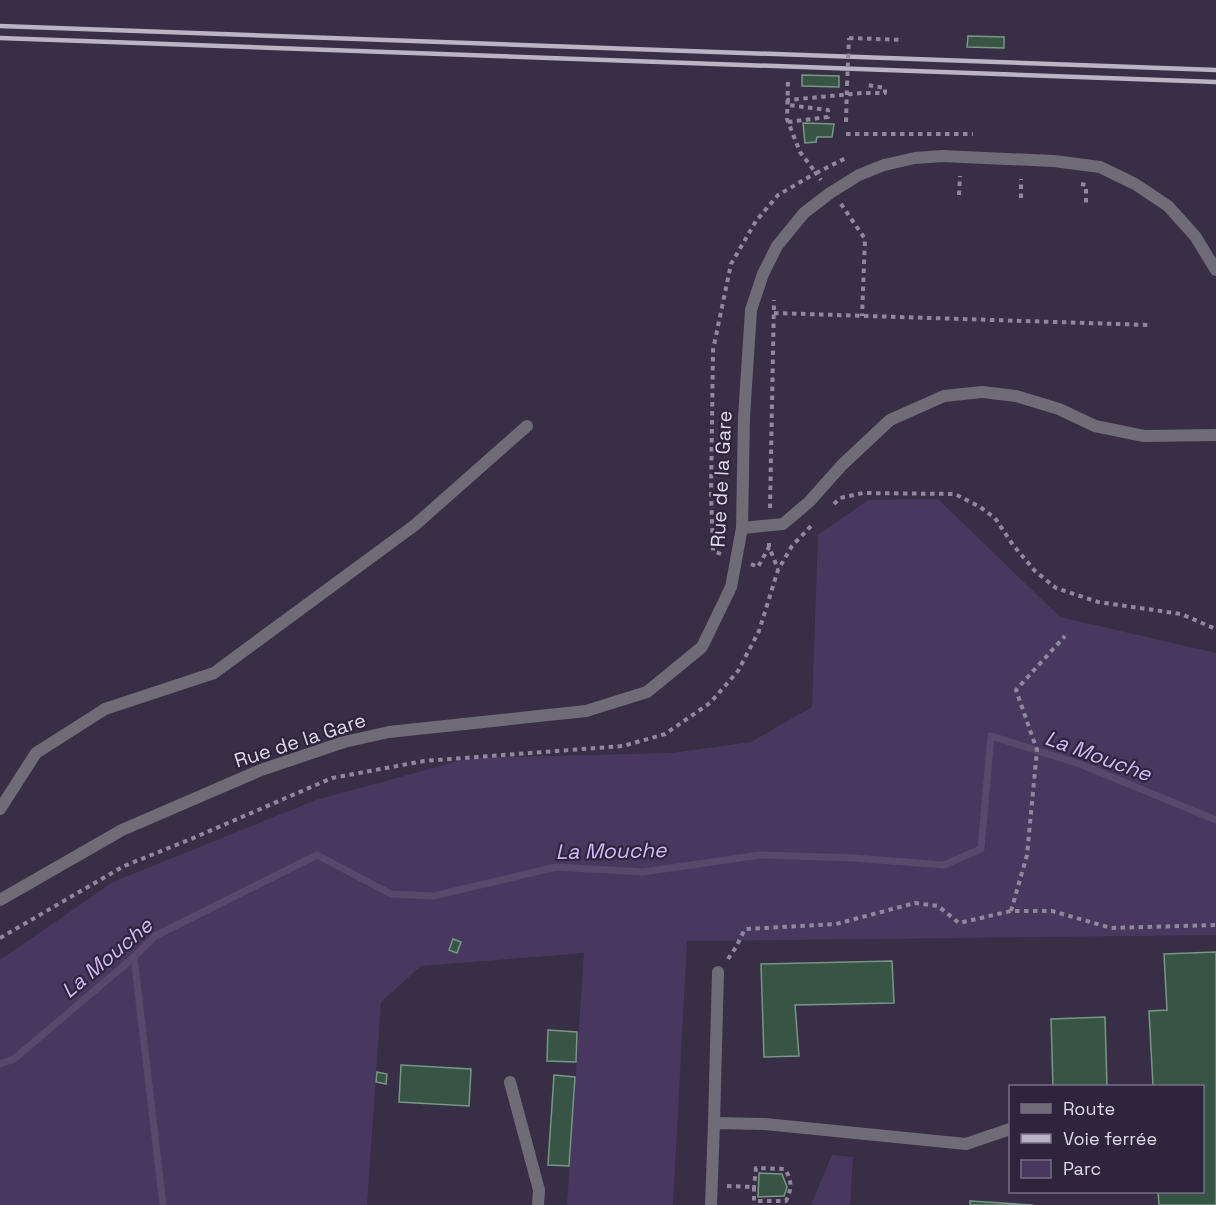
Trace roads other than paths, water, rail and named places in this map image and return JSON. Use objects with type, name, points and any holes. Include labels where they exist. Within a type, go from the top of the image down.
[{"type":"street","name":"Rue de la Gare","points":[[0,900],[122,830],[261,770],[344,742],[389,732],[586,711],[647,692],[702,647],[731,587],[741,528],[744,417],[751,310],[763,274],[777,246],[804,213],[830,192],[859,175],[884,165],[915,158],[942,156],[1054,161],[1101,167],[1136,184],[1168,206],[1195,236],[1216,270]]},
{"type":"street","points":[[741,528],[783,524],[809,502],[842,465],[890,420],[944,396],[982,392],[1016,396],[1059,408],[1095,426],[1144,436],[1216,435]]},
{"type":"street","points":[[0,809],[36,753],[105,709],[214,673],[415,525],[527,426]]},
{"type":"street","points":[[711,1205],[718,972]]},
{"type":"street","points":[[510,1082],[539,1190],[538,1205]]},
{"type":"street","points":[[714,1123],[765,1124],[966,1144],[1009,1130]]},
{"type":"waterway","name":"La Mouche","points":[[0,1064],[14,1059],[134,957],[155,936],[317,855],[391,894],[434,896],[556,867],[643,872],[760,855],[853,858],[944,865],[981,849],[991,736],[1080,764],[1216,820]]},
{"type":"waterway","points":[[134,957],[163,1205]]},
{"type":"railway","points":[[0,26],[1216,70]]},
{"type":"railway","points":[[0,38],[1216,82]]}]
